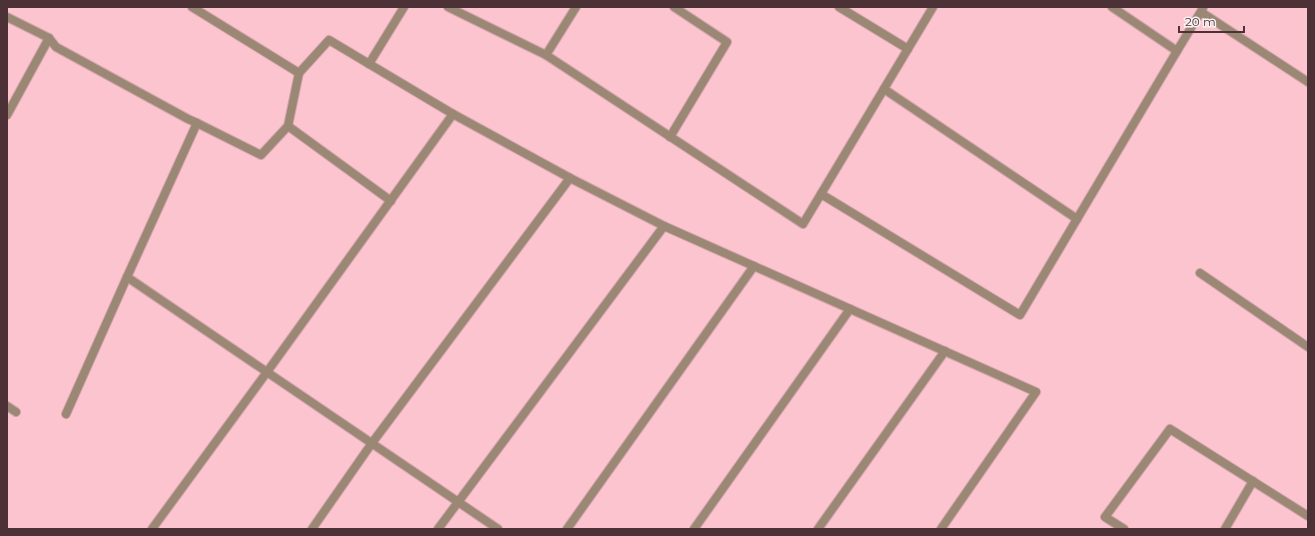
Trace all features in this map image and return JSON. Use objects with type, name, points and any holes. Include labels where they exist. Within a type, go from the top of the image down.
[{"type":"street","points":[[192,7],[300,73]]},
{"type":"street","points":[[369,64],[404,7]]},
{"type":"street","points":[[448,7],[546,55],[803,224],[933,7]]},
{"type":"street","points":[[546,55],[576,7]]},
{"type":"street","points":[[670,137],[727,42],[674,7]]},
{"type":"street","points":[[839,7],[908,49]]},
{"type":"street","points":[[1112,7],[1177,51]]},
{"type":"street","points":[[821,194],[1020,314],[1202,9],[1308,82]]},
{"type":"street","points":[[7,17],[49,38],[56,47],[188,119],[261,155],[288,126],[300,73],[329,40],[453,114],[570,178],[664,226],[1036,392],[941,529]]},
{"type":"street","points":[[7,115],[49,38]]},
{"type":"street","points":[[884,89],[1077,219]]},
{"type":"street","points":[[152,529],[268,372],[453,114]]},
{"type":"street","points":[[66,414],[196,123]]},
{"type":"street","points":[[288,126],[391,201]]},
{"type":"street","points":[[312,529],[372,443],[570,178]]},
{"type":"street","points":[[438,529],[664,226]]},
{"type":"street","points":[[567,529],[754,266]]},
{"type":"street","points":[[1200,273],[1308,347]]},
{"type":"street","points":[[127,277],[498,529]]},
{"type":"street","points":[[694,529],[850,309]]},
{"type":"street","points":[[818,529],[945,351]]},
{"type":"street","points":[[7,406],[16,412]]},
{"type":"street","points":[[1124,529],[1106,517],[1170,429],[1308,516]]},
{"type":"street","points":[[1225,529],[1253,481]]}]
